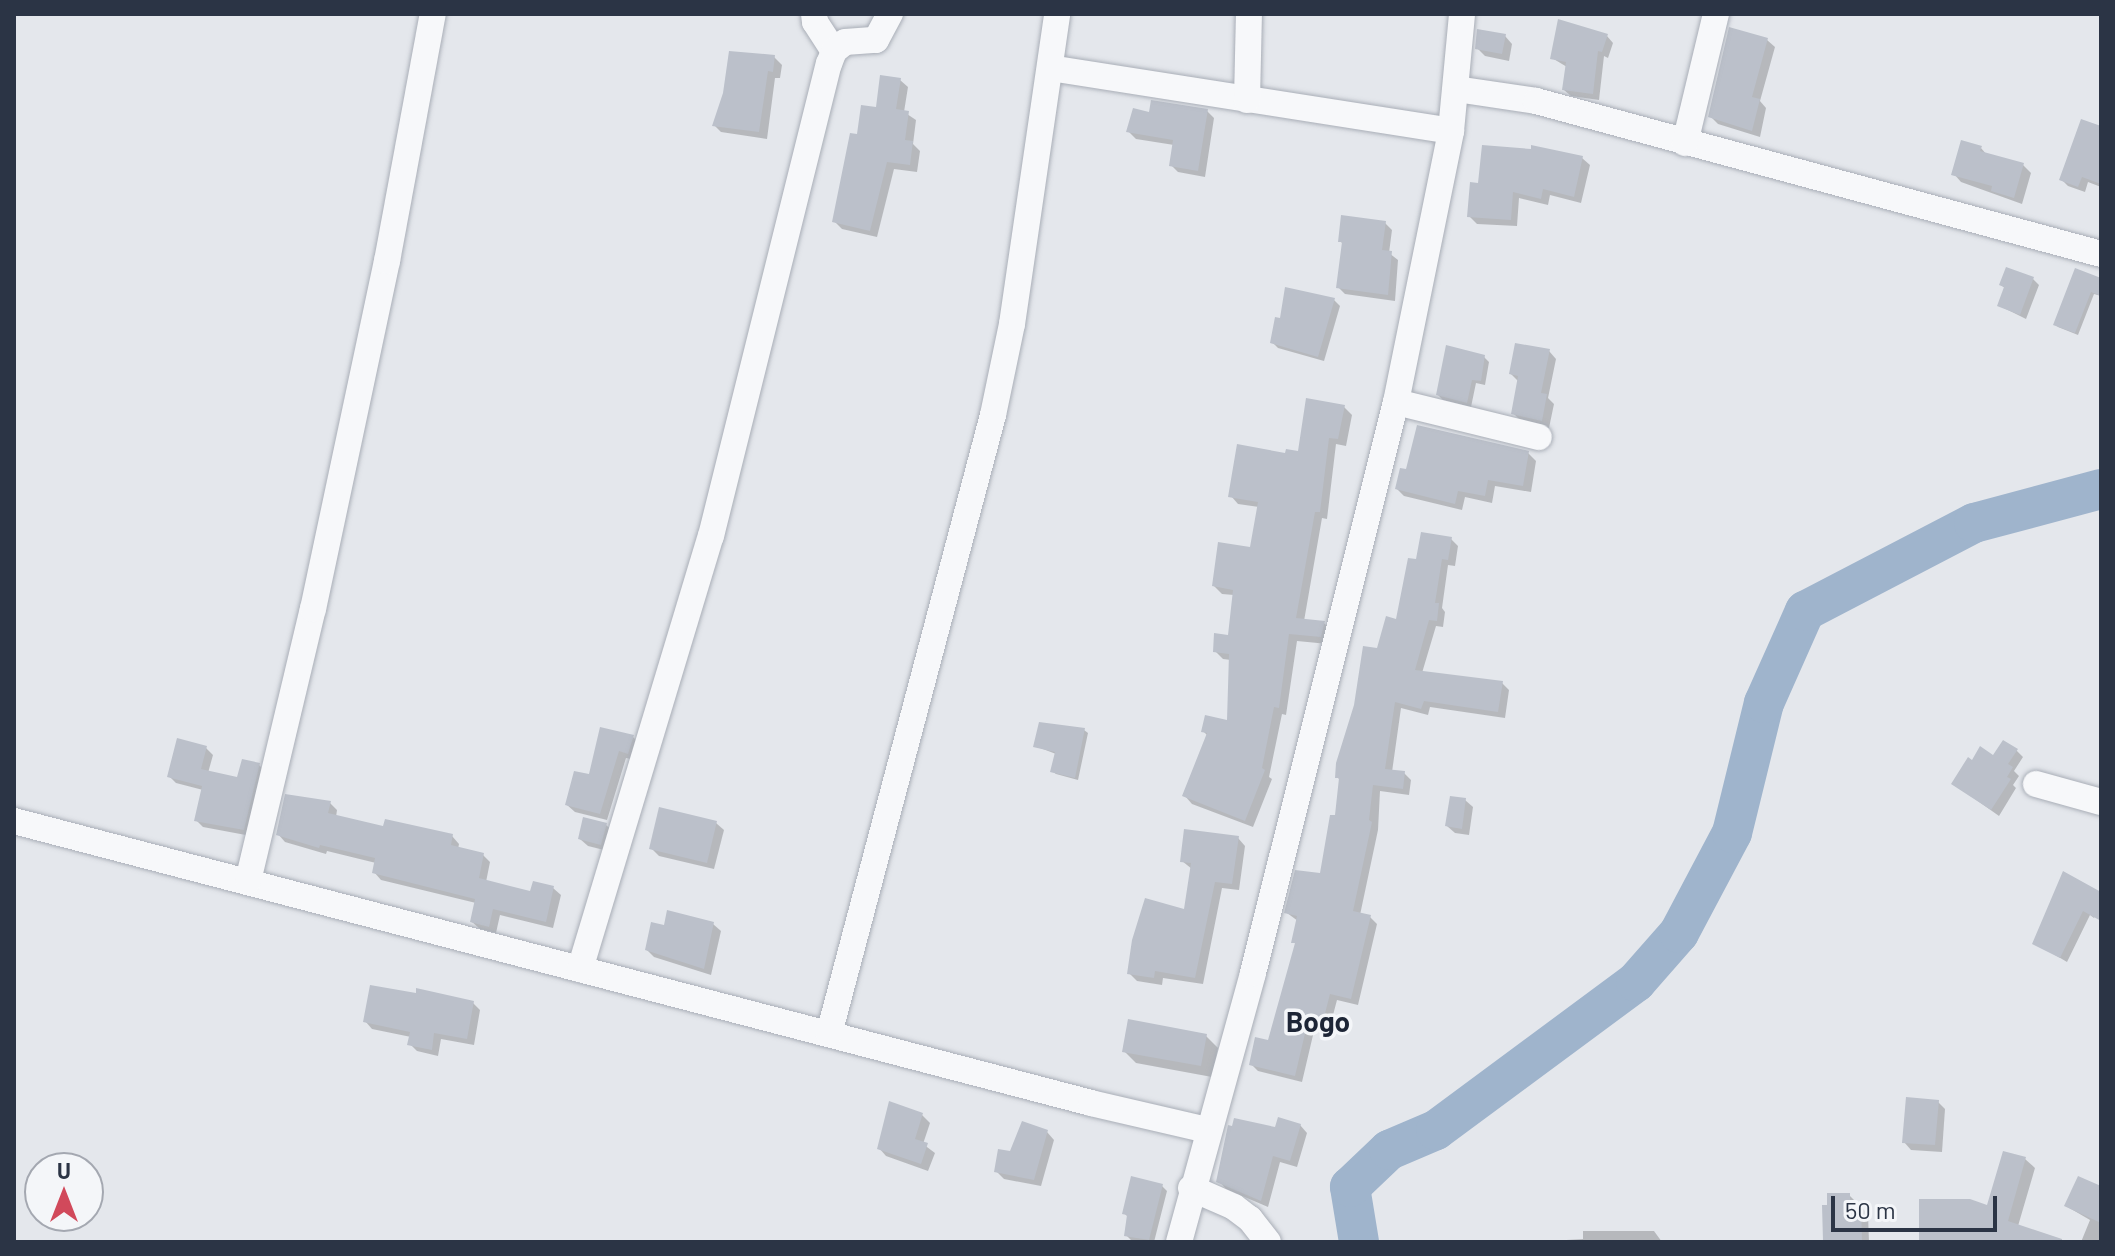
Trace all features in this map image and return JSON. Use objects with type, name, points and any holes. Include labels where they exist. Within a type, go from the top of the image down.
[{"type":"street","points":[[248,881],[313,609],[381,291],[433,14]]},
{"type":"street","points":[[814,14],[815,22],[834,51]]},
{"type":"street","points":[[580,969],[711,536],[794,197],[834,51],[845,42],[876,40],[890,14]]},
{"type":"street","points":[[829,1034],[993,415],[1012,324],[1057,14]]},
{"type":"street","points":[[1247,100],[1249,14]]},
{"type":"street","points":[[1179,1242],[1191,1188],[1253,973],[1396,402],[1451,131],[1462,14]]},
{"type":"street","points":[[1685,143],[1716,14]]},
{"type":"street","points":[[1050,68],[1451,131]]},
{"type":"street","points":[[1456,89],[1536,101],[2101,254]]},
{"type":"street","points":[[1396,402],[1539,437]]},
{"type":"street","points":[[2036,784],[2101,802]]},
{"type":"street","points":[[14,821],[1207,1130]]},
{"type":"street","points":[[1191,1188],[1234,1207],[1250,1219],[1268,1242]]},
{"type":"building","points":[[1558,19],[1608,34],[1602,52],[1598,51],[1593,94],[1562,90],[1566,62],[1550,59]]},
{"type":"building","points":[[1729,27],[1768,38],[1752,97],[1760,99],[1752,131],[1708,117]]},
{"type":"building","points":[[1477,29],[1506,34],[1502,54],[1475,49]]},
{"type":"building","points":[[729,51],[775,55],[773,72],[768,71],[759,132],[712,126],[723,93]]},
{"type":"building","points":[[880,75],[901,78],[896,109],[909,111],[905,140],[913,141],[910,165],[887,162],[870,231],[832,222],[850,133],[857,134],[861,105],[876,107]]},
{"type":"building","points":[[1151,100],[1208,109],[1198,171],[1169,166],[1173,140],[1126,132],[1133,108],[1149,112]]},
{"type":"building","points":[[2081,119],[2101,126],[2101,184],[2082,177],[2078,187],[2059,180]]},
{"type":"building","points":[[1961,140],[1982,146],[1980,151],[2024,163],[2014,198],[1991,191],[1992,186],[1951,175]]},
{"type":"building","points":[[1482,145],[1531,149],[1531,145],[1583,156],[1574,197],[1543,189],[1541,199],[1513,192],[1511,220],[1467,217],[1470,182],[1478,183]]},
{"type":"building","points":[[1341,215],[1386,221],[1382,250],[1392,251],[1388,295],[1336,288],[1342,242],[1338,242]]},
{"type":"building","points":[[2006,267],[2034,277],[2020,315],[1997,306],[2004,287],[1999,285]]},
{"type":"building","points":[[2075,268],[2101,278],[2101,296],[2091,292],[2075,333],[2053,325]]},
{"type":"building","points":[[1285,287],[1335,298],[1318,357],[1270,343],[1275,317],[1280,318]]},
{"type":"building","points":[[1515,343],[1550,349],[1541,393],[1547,394],[1542,421],[1511,414],[1518,376],[1509,374]]},
{"type":"building","points":[[1446,345],[1485,355],[1481,381],[1472,380],[1467,403],[1436,395]]},
{"type":"building","points":[[1306,398],[1345,405],[1338,439],[1329,438],[1320,512],[1315,512],[1296,618],[1325,621],[1321,637],[1289,634],[1279,708],[1274,707],[1262,768],[1265,770],[1245,821],[1182,796],[1207,733],[1201,732],[1205,715],[1227,720],[1229,654],[1213,652],[1214,633],[1228,635],[1233,590],[1212,586],[1218,542],[1250,547],[1258,502],[1228,497],[1237,444],[1285,453],[1286,449],[1298,451]]},
{"type":"building","points":[[1417,425],[1529,451],[1523,486],[1488,480],[1485,496],[1458,491],[1455,504],[1395,489],[1400,468],[1406,469]]},
{"type":"building","points":[[1421,532],[1452,537],[1448,560],[1442,559],[1435,603],[1439,603],[1437,621],[1429,620],[1415,670],[1503,681],[1498,712],[1424,701],[1421,709],[1395,702],[1385,769],[1405,771],[1403,789],[1373,785],[1369,820],[1372,822],[1353,911],[1371,915],[1351,999],[1330,994],[1321,1029],[1307,1025],[1295,1076],[1249,1065],[1255,1037],[1268,1040],[1295,943],[1291,943],[1297,916],[1284,913],[1295,870],[1320,873],[1330,815],[1335,815],[1339,778],[1335,778],[1336,763],[1354,705],[1363,646],[1377,648],[1386,616],[1396,619],[1408,558],[1416,559]]},
{"type":"building","points":[[1039,722],[1085,728],[1075,778],[1050,772],[1055,752],[1033,747]]},
{"type":"building","points":[[600,727],[634,735],[628,754],[619,751],[600,814],[565,805],[574,771],[589,774]]},
{"type":"building","points":[[177,738],[207,746],[201,769],[237,777],[242,759],[260,763],[244,830],[194,821],[202,786],[167,777]]},
{"type":"building","points":[[2003,740],[2018,749],[2008,764],[2013,767],[2007,777],[2011,779],[1991,810],[1951,784],[1968,757],[1972,760],[1980,746],[1993,755]]},
{"type":"building","points":[[285,794],[331,801],[328,813],[383,826],[385,819],[453,834],[451,845],[484,853],[479,878],[530,891],[533,881],[554,886],[546,922],[493,909],[489,927],[470,922],[475,899],[372,873],[375,858],[320,845],[319,848],[276,835]]},
{"type":"building","points":[[1450,796],[1466,798],[1462,829],[1445,826]]},
{"type":"building","points":[[659,807],[717,821],[707,863],[649,849]]},
{"type":"building","points":[[583,817],[607,823],[601,845],[578,839]]},
{"type":"building","points":[[1184,829],[1239,836],[1232,884],[1215,882],[1195,978],[1155,971],[1154,978],[1127,974],[1132,940],[1145,898],[1184,909],[1191,863],[1180,862]]},
{"type":"building","points":[[2063,871],[2101,892],[2101,921],[2083,911],[2060,958],[2032,944]]},
{"type":"building","points":[[667,910],[714,922],[704,969],[645,950],[651,922],[664,925]]},
{"type":"building","points":[[370,985],[416,993],[416,988],[474,1001],[467,1039],[434,1033],[432,1050],[407,1045],[410,1032],[363,1022]]},
{"type":"building","points":[[1128,1019],[1207,1034],[1201,1066],[1122,1052]]},
{"type":"building","points":[[1906,1097],[1939,1100],[1935,1145],[1902,1143]]},
{"type":"building","points":[[889,1101],[923,1113],[915,1139],[928,1143],[921,1164],[877,1149]]},
{"type":"building","points":[[1278,1117],[1301,1124],[1290,1161],[1273,1156],[1261,1201],[1216,1182],[1228,1125],[1232,1126],[1234,1118],[1275,1127]]},
{"type":"building","points":[[1022,1121],[1048,1130],[1034,1180],[994,1172],[998,1149],[1010,1151]]},
{"type":"building","points":[[2003,1151],[2026,1157],[2008,1221],[2062,1239],[2062,1242],[1919,1242],[1919,1199],[1970,1199],[1987,1205]]},
{"type":"building","points":[[1131,1176],[1163,1184],[1149,1240],[1124,1236],[1127,1215],[1122,1214]]},
{"type":"building","points":[[2078,1176],[2101,1186],[2101,1223],[2064,1206]]},
{"type":"building","points":[[1827,1193],[1850,1193],[1850,1205],[1861,1204],[1862,1240],[1823,1241],[1822,1205],[1827,1205]]},
{"type":"waterway","points":[[1359,1242],[1350,1187],[1389,1150],[1436,1130],[1636,982],[1679,933],[1732,833],[1764,703],[1805,611],[1974,523],[2101,489]]},
{"type":"district","name":"Bogo","points":[[1318,1021]]}]
